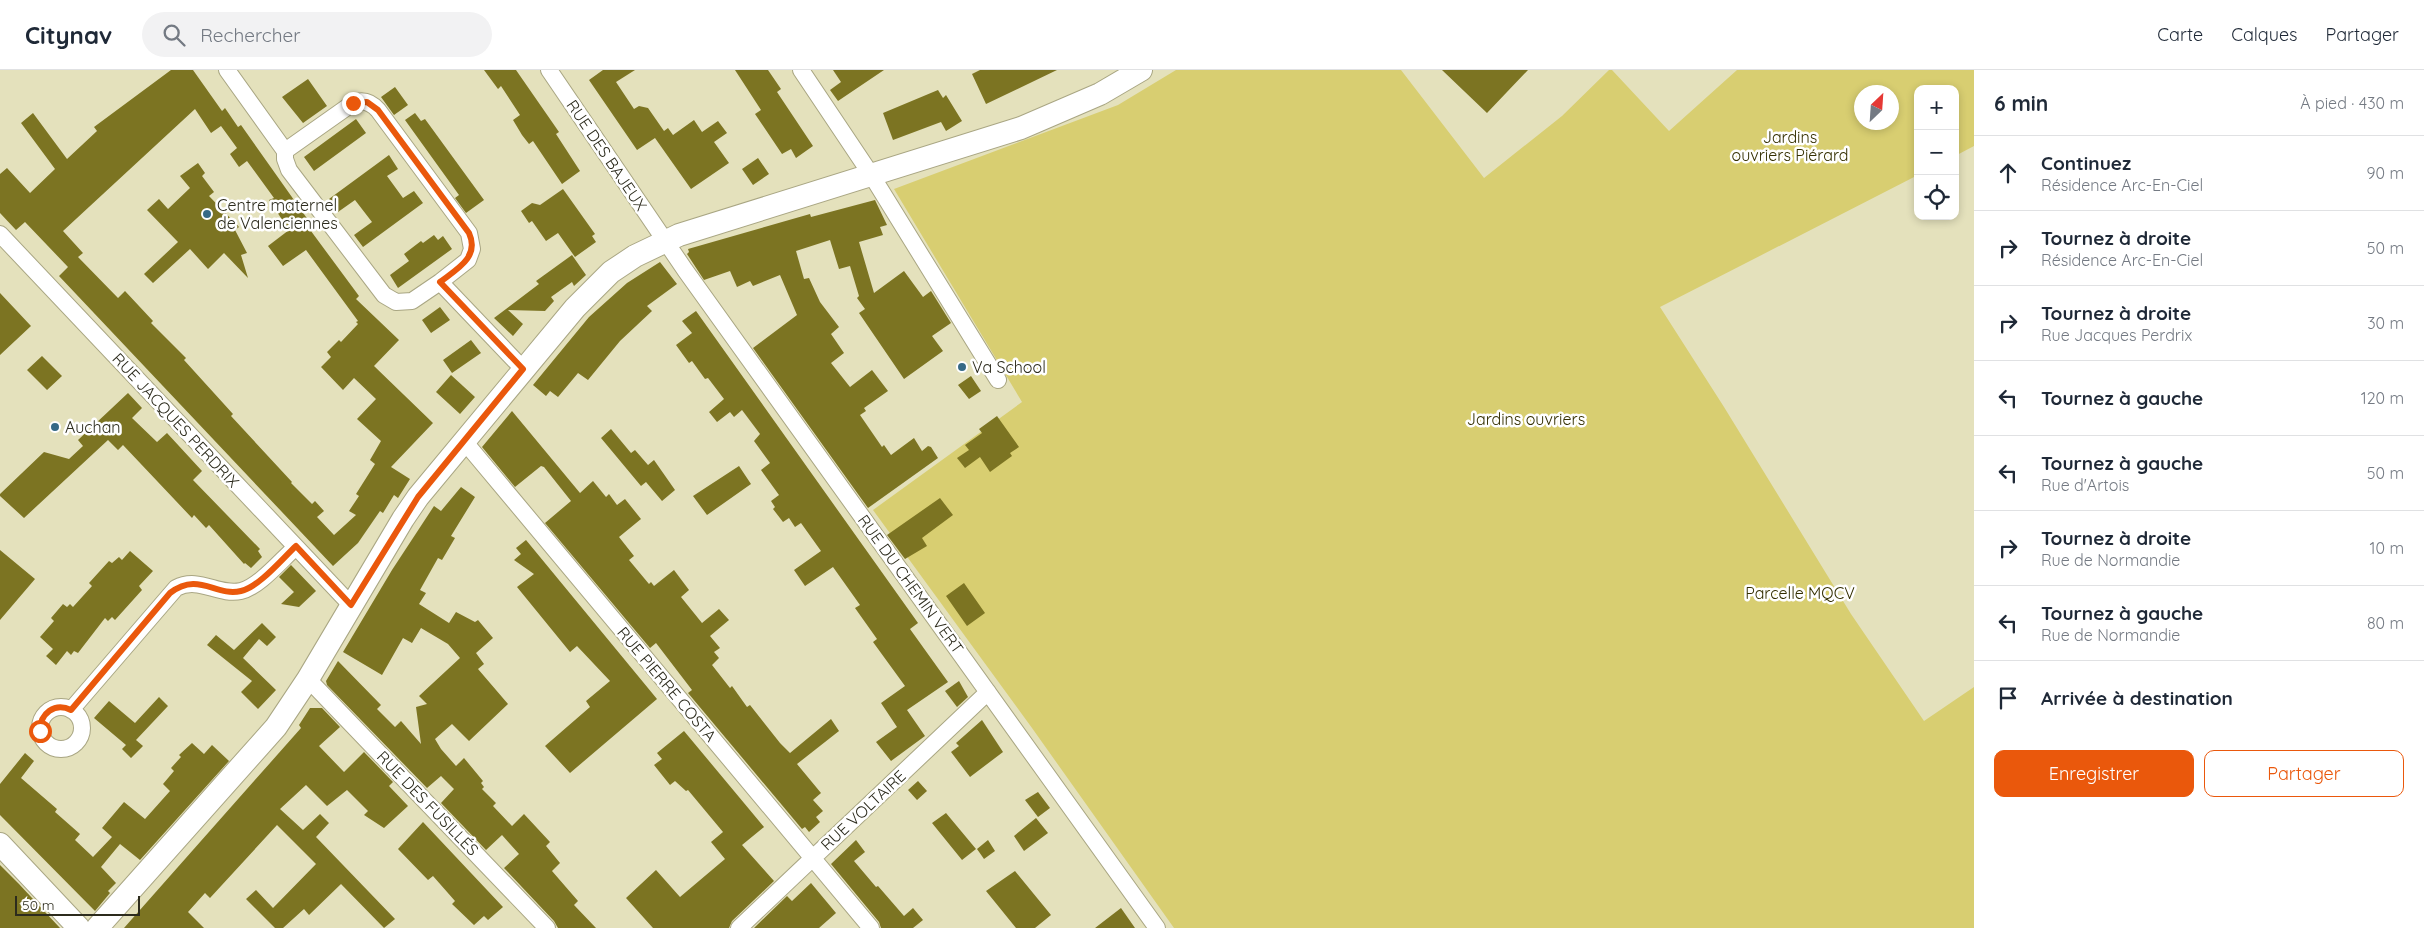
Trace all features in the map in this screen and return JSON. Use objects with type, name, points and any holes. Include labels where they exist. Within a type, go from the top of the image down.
[{"type":"main road","points":[[97,928],[276,726],[308,678],[410,508],[523,369],[600,282],[621,265],[665,240],[966,147],[1049,117],[1100,94],[1137,71]]},
{"type":"main road","points":[[0,844],[79,928]]},
{"type":"street","points":[[227,70],[285,151],[285,159],[289,170],[384,295],[396,302],[412,302],[468,260],[472,249],[471,238],[375,107],[364,101],[353,103],[285,151]]},
{"type":"street","name":"RUE DES BAJEUX","points":[[549,70],[665,240]]},
{"type":"street","points":[[801,70],[872,176],[998,380]]},
{"type":"street","name":"RUE JACQUES PERDRIX","points":[[0,234],[351,605]]},
{"type":"street","name":"RUE DU CHEMIN VERT","points":[[665,240],[1157,928]]},
{"type":"street","points":[[440,282],[523,369]]},
{"type":"street","name":"RUE PIERRE COSTA","points":[[464,441],[870,928]]},
{"type":"street","points":[[71,710],[176,588],[191,583],[233,592],[246,590],[258,582],[296,546]]},
{"type":"street","name":"RUE DES FUSILLÉS","points":[[308,678],[546,928]]},
{"type":"street","name":"RUE VOLTAIRE","points":[[739,928],[988,692]]},
{"type":"green space","points":[[1176,70],[1401,70],[1484,178],[1562,116],[1609,70],[1612,70],[1669,131],[1737,70],[1974,70],[1974,146],[1959,154],[1959,85],[1914,85],[1914,177],[1660,307],[1724,407],[1851,614],[1924,721],[1974,687],[1974,928],[1174,928],[1032,728],[873,510],[1022,402],[894,189],[1118,105]]},
{"type":"building","points":[[171,70],[193,70],[222,111],[225,108],[238,127],[241,125],[311,224],[308,227],[359,296],[356,299],[399,340],[374,366],[433,423],[391,467],[410,479],[398,498],[394,495],[383,513],[380,511],[358,543],[333,566],[59,276],[68,267],[25,222],[16,230],[0,213],[0,174],[7,168],[30,193],[55,169],[21,123],[33,113],[67,159],[97,131],[94,127]],"holes":[[[195,109],[211,133],[221,126],[237,148],[230,154],[239,167],[247,161],[274,198],[269,200],[289,230],[268,246],[283,266],[306,250],[358,321],[356,322],[358,324],[341,342],[339,340],[327,352],[331,357],[321,367],[343,390],[354,378],[376,399],[357,419],[381,441],[370,460],[375,464],[356,494],[359,496],[349,511],[356,515],[334,535],[317,517],[324,511],[315,501],[312,504],[291,483],[231,416],[233,414],[184,360],[186,358],[151,323],[153,321],[125,291],[118,298],[78,257],[83,253],[63,231]]]},
{"type":"building","points":[[484,70],[516,70],[559,132],[556,134],[580,171],[562,184],[533,141],[529,144],[522,135],[513,120],[520,115],[501,86],[498,89]]},
{"type":"building","points":[[603,70],[635,70],[616,82],[634,109],[639,106],[648,108],[664,131],[668,128],[673,135],[694,120],[702,132],[718,121],[727,133],[714,142],[729,163],[691,189],[655,138],[637,150],[589,80]]},
{"type":"building","points":[[735,70],[768,70],[781,89],[777,92],[813,146],[796,158],[791,149],[782,154],[755,114],[761,110]]},
{"type":"building","points":[[833,70],[884,70],[838,101],[830,90],[841,82]]},
{"type":"building","points":[[980,70],[1057,70],[986,104],[972,74]]},
{"type":"building","points":[[1442,70],[1528,70],[1487,113]]},
{"type":"building","points":[[308,79],[327,106],[303,123],[282,97]]},
{"type":"building","points":[[395,87],[408,105],[394,115],[381,97]]},
{"type":"building","points":[[938,90],[943,98],[946,95],[962,121],[946,131],[941,122],[893,140],[883,113]]},
{"type":"building","points":[[415,113],[421,121],[425,119],[484,200],[466,213],[455,198],[459,195],[405,120]]},
{"type":"building","points":[[356,119],[366,133],[314,171],[304,157]]},
{"type":"building","points":[[389,155],[398,169],[387,176],[403,198],[414,191],[423,203],[363,247],[354,235],[372,222],[355,200],[338,212],[329,199]]},
{"type":"building","points":[[758,158],[769,174],[753,185],[742,169]]},
{"type":"building","points":[[198,163],[205,173],[202,176],[214,192],[209,196],[239,227],[235,230],[247,253],[241,255],[248,278],[224,253],[208,269],[190,249],[153,283],[144,274],[178,242],[147,210],[159,199],[168,209],[190,188],[180,176]]},
{"type":"building","points":[[563,189],[595,234],[592,236],[596,242],[575,257],[558,233],[546,241],[532,221],[529,223],[521,211],[532,203],[540,205]]},
{"type":"building","points":[[875,200],[887,225],[880,227],[883,235],[859,242],[874,293],[904,271],[923,297],[931,291],[951,323],[932,336],[943,351],[904,379],[859,313],[865,309],[857,298],[859,296],[850,266],[839,269],[830,240],[796,251],[804,279],[809,278],[820,302],[839,327],[831,334],[844,353],[831,363],[850,387],[872,370],[888,391],[864,408],[866,411],[860,415],[882,447],[884,445],[891,455],[914,438],[922,451],[928,446],[931,447],[938,458],[868,508],[753,348],[797,315],[780,275],[753,286],[750,281],[737,287],[730,271],[704,280],[687,254],[689,252],[688,249],[810,214],[811,217]]},
{"type":"building","points":[[434,235],[438,240],[443,236],[452,249],[398,288],[390,275],[409,261],[404,254],[421,241],[423,243]]},
{"type":"building","points":[[572,255],[586,275],[574,286],[572,282],[551,297],[554,301],[545,311],[508,310],[523,324],[513,336],[494,318],[539,284],[536,281]]},
{"type":"building","points":[[660,262],[677,284],[647,306],[652,311],[620,341],[588,380],[578,373],[558,397],[550,391],[546,396],[533,385],[589,317],[627,283]]},
{"type":"building","points":[[0,293],[31,326],[0,355]]},
{"type":"building","points":[[440,307],[450,320],[431,333],[422,320]]},
{"type":"building","points":[[696,311],[918,623],[910,629],[948,682],[907,710],[925,736],[891,761],[876,742],[897,727],[881,703],[905,686],[873,642],[877,639],[855,608],[860,605],[833,567],[805,586],[794,570],[821,551],[801,523],[795,527],[789,518],[783,522],[773,509],[775,507],[771,501],[779,495],[761,470],[770,463],[754,441],[760,434],[742,410],[734,417],[730,412],[717,422],[709,412],[724,399],[708,378],[705,379],[692,361],[689,363],[676,345],[692,333],[682,321]]},
{"type":"building","points":[[471,340],[481,353],[452,373],[443,360]]},
{"type":"building","points":[[42,356],[62,376],[47,390],[27,370]]},
{"type":"building","points":[[451,375],[475,397],[460,414],[436,392]]},
{"type":"building","points":[[971,376],[981,391],[969,399],[958,385]]},
{"type":"building","points":[[128,393],[142,408],[132,418],[157,442],[167,433],[202,471],[193,480],[260,549],[258,551],[262,557],[251,568],[244,564],[209,525],[206,528],[194,515],[192,518],[123,445],[118,450],[108,440],[24,518],[0,496],[44,452],[69,459],[83,446],[78,440]]},
{"type":"building","points":[[512,411],[580,493],[593,481],[606,497],[609,494],[617,505],[625,499],[641,519],[619,537],[634,556],[629,560],[649,584],[651,582],[654,586],[674,570],[689,590],[681,597],[702,623],[719,609],[729,620],[710,636],[720,648],[714,652],[719,658],[712,665],[730,688],[732,686],[747,707],[750,705],[790,753],[831,719],[839,731],[797,764],[821,793],[813,800],[823,811],[816,817],[820,822],[809,832],[805,827],[802,829],[688,693],[692,690],[656,643],[650,648],[545,523],[571,501],[544,467],[541,466],[515,487],[482,447]]},
{"type":"building","points":[[997,416],[1019,447],[1010,453],[1012,456],[990,472],[980,457],[965,468],[957,458],[969,450],[965,445],[982,433],[979,429]]},
{"type":"building","points":[[611,429],[631,453],[635,450],[648,465],[654,460],[675,490],[662,501],[646,482],[641,486],[601,438]]},
{"type":"building","points":[[739,466],[751,484],[707,515],[693,496]]},
{"type":"building","points":[[461,487],[475,497],[451,536],[455,538],[442,560],[438,558],[420,590],[426,593],[419,604],[449,623],[456,612],[475,622],[478,620],[493,638],[476,653],[484,664],[478,669],[508,704],[469,741],[452,724],[435,739],[456,766],[464,758],[483,781],[481,783],[484,787],[482,789],[496,803],[493,806],[512,826],[524,814],[550,842],[546,846],[560,863],[552,871],[578,901],[574,905],[596,928],[558,928],[554,921],[504,868],[519,854],[502,835],[486,850],[441,803],[454,789],[441,776],[427,788],[327,685],[326,681],[338,661],[381,705],[377,709],[395,727],[401,721],[421,744],[416,707],[427,704],[419,696],[460,658],[448,644],[421,628],[412,643],[403,638],[382,675],[343,652],[392,570],[434,506],[441,511]]},
{"type":"building","points":[[940,498],[953,515],[922,538],[927,546],[905,559],[887,535]]},
{"type":"building","points":[[526,540],[657,699],[570,773],[545,746],[590,707],[586,701],[610,681],[577,646],[570,652],[517,587],[534,574],[514,560],[521,554],[516,548]]},
{"type":"building","points":[[0,550],[35,579],[0,620]]},
{"type":"building","points":[[130,551],[153,571],[139,586],[142,590],[115,620],[112,617],[108,621],[105,618],[78,653],[74,651],[71,655],[67,651],[56,665],[46,656],[53,649],[40,637],[54,621],[51,618],[63,604],[67,607],[70,604],[73,607],[92,586],[89,583],[109,561],[112,563],[119,557],[122,560]]},
{"type":"building","points":[[291,565],[316,591],[299,607],[281,604],[294,592],[279,577]]},
{"type":"building","points":[[964,583],[985,613],[967,626],[946,596]]},
{"type":"building","points":[[262,623],[276,637],[267,646],[259,639],[243,658],[276,690],[258,709],[241,692],[252,681],[207,645],[216,635],[234,650]]},
{"type":"building","points":[[959,681],[968,697],[957,707],[945,691]]},
{"type":"building","points":[[159,697],[168,706],[136,740],[143,746],[131,758],[122,749],[126,745],[94,718],[109,701],[135,723]]},
{"type":"building","points":[[310,708],[322,708],[340,727],[319,746],[344,772],[364,752],[393,782],[389,786],[408,806],[384,828],[364,815],[368,811],[347,790],[327,806],[306,785],[280,809],[303,830],[320,814],[329,823],[316,837],[395,919],[384,928],[341,884],[309,915],[304,909],[283,928],[275,928],[246,899],[256,890],[273,908],[316,864],[277,825],[210,898],[205,893],[188,912],[204,928],[124,928],[301,728],[299,725]]},
{"type":"building","points":[[982,720],[1003,752],[970,777],[951,752],[959,746],[956,743]]},
{"type":"building","points":[[684,731],[764,827],[742,845],[774,881],[732,921],[729,928],[653,928],[626,898],[656,870],[680,897],[725,859],[711,842],[723,832],[688,790],[686,791],[675,781],[670,785],[654,765],[662,759],[657,753]]},
{"type":"building","points":[[192,743],[204,754],[212,745],[229,761],[140,860],[120,844],[101,867],[116,883],[108,891],[110,893],[95,911],[0,815],[0,784],[25,753],[34,761],[21,778],[57,809],[55,812],[80,834],[75,840],[93,857],[112,837],[102,828],[124,802],[145,819],[170,791],[163,784],[174,771],[171,768],[181,757],[179,755]]},
{"type":"building","points":[[918,781],[927,791],[917,800],[908,790]]},
{"type":"building","points":[[1038,792],[1050,808],[1038,817],[1025,800]]},
{"type":"building","points":[[946,813],[976,849],[962,860],[932,823]]},
{"type":"building","points":[[1036,818],[1048,833],[1024,851],[1014,836]]},
{"type":"building","points":[[423,822],[503,907],[488,920],[484,916],[474,925],[452,904],[455,901],[433,876],[428,880],[398,849]]},
{"type":"building","points":[[856,840],[865,852],[854,861],[904,916],[913,908],[923,920],[913,928],[881,928],[879,922],[831,864]]},
{"type":"building","points":[[988,840],[995,851],[984,859],[977,849]]},
{"type":"building","points":[[0,865],[19,884],[60,928],[0,928]]},
{"type":"building","points":[[1015,871],[1051,915],[1035,928],[1016,928],[986,891]]},
{"type":"building","points":[[811,883],[836,913],[819,928],[754,928],[787,896],[792,901]]},
{"type":"building","points":[[1121,908],[1135,928],[1095,928]]},
{"type":"place","name":"Centre maternel de Valenciennes","points":[[207,214]]},
{"type":"place","name":"Va School","points":[[962,367]]},
{"type":"place","name":"Auchan","points":[[55,427]]},
{"type":"route","points":[[40,731],[41,720],[47,712],[56,707],[71,710],[170,593],[180,586],[198,583],[233,592],[246,590],[258,582],[296,546],[351,605],[403,519],[434,475],[523,369],[440,282],[464,264],[471,255],[472,243],[469,233],[378,110],[372,104],[364,101],[353,103]]},
{"type":"park label","name":"Jardins ouvriers Piérard","points":[[1790,146]]},
{"type":"park label","name":"Jardins ouvriers","points":[[1526,419]]},
{"type":"park label","name":"Parcelle MQCV","points":[[1800,593]]}]
